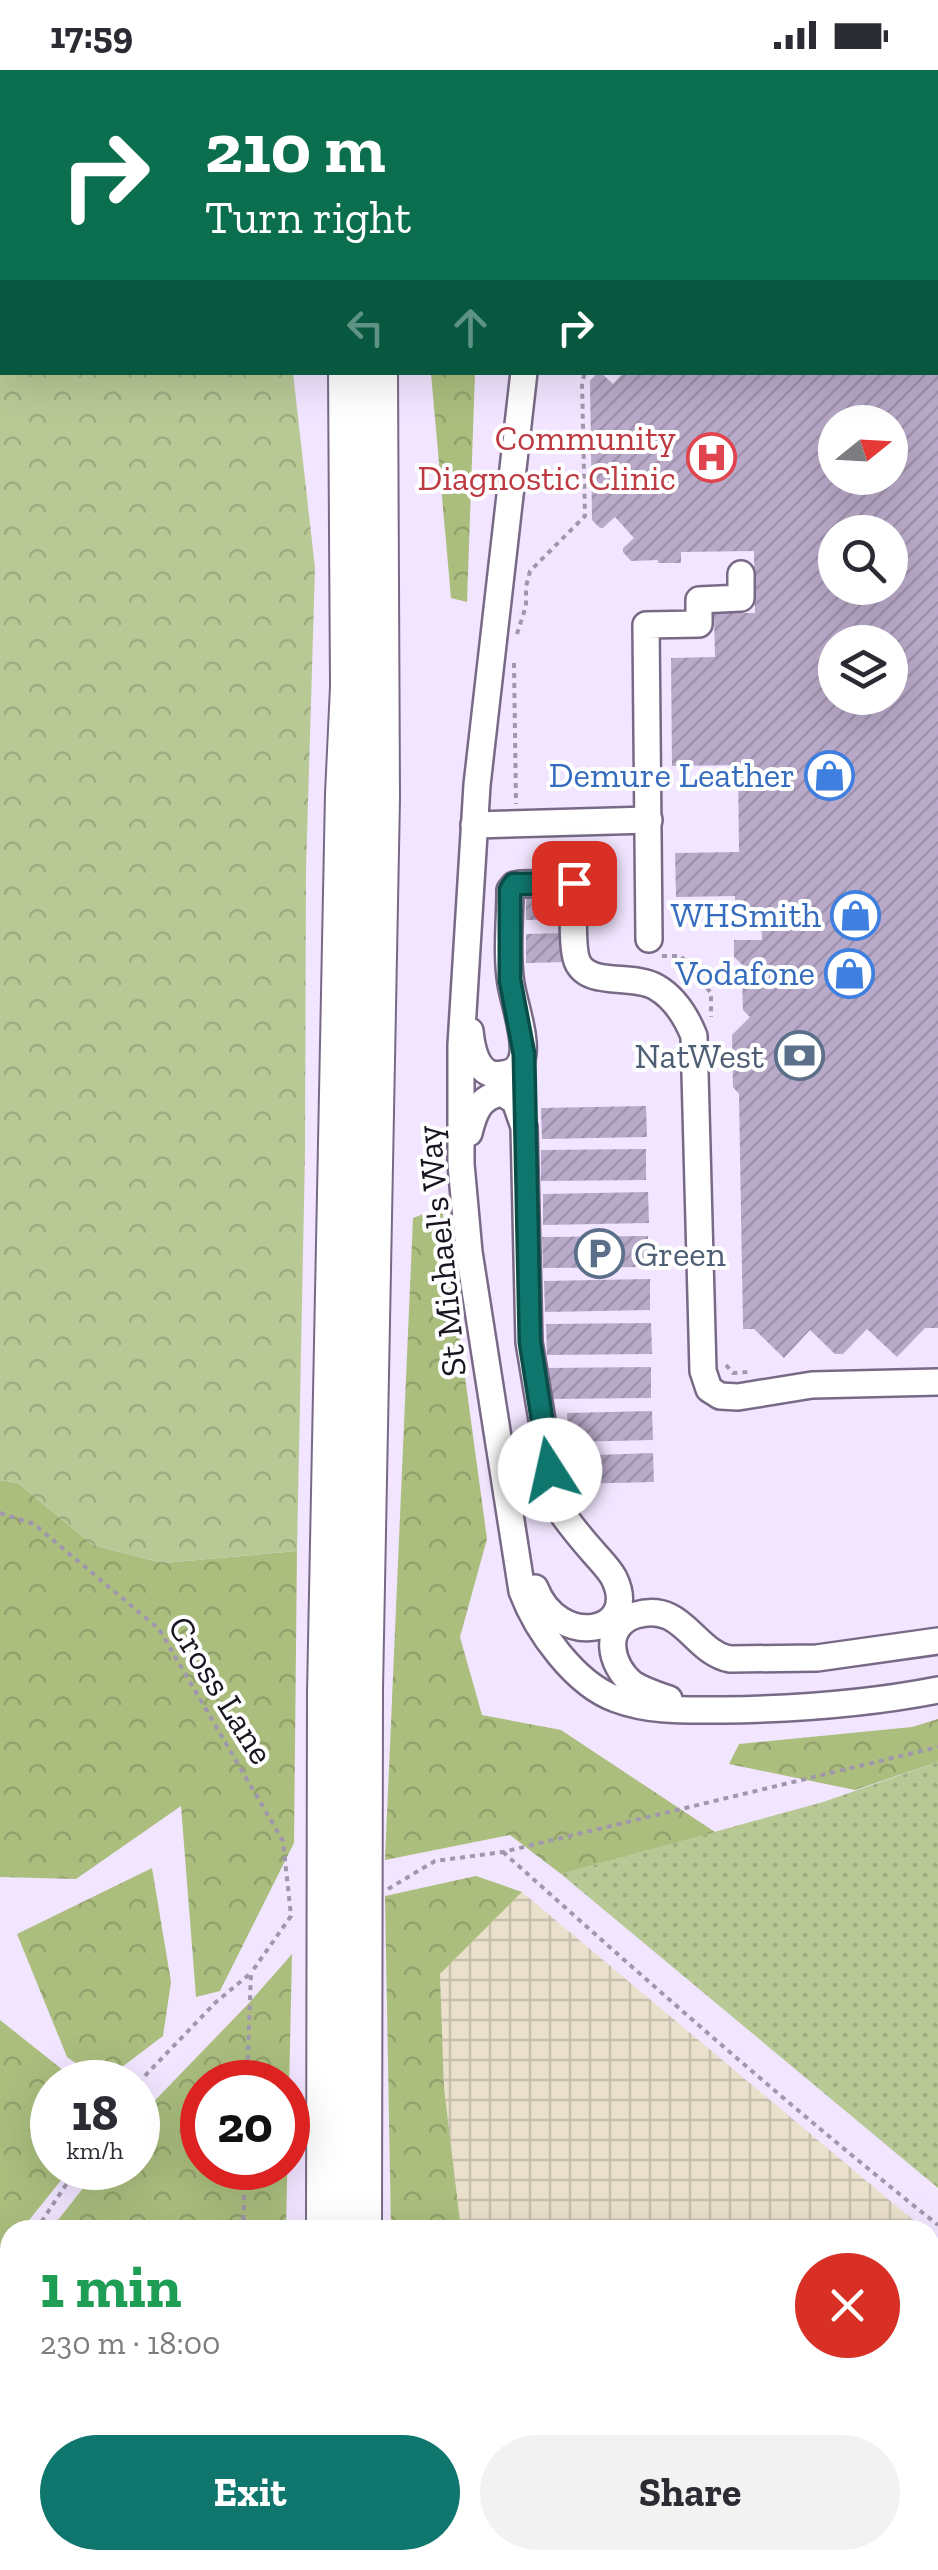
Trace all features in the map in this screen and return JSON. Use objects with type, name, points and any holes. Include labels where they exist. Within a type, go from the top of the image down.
[{"type":"highway","points":[[326,375],[332,490],[331,679],[345,794]]},
{"type":"highway","points":[[326,2220],[327,1693],[350,687],[348,375]]},
{"type":"highway","points":[[362,2220],[363,1709],[380,704],[378,375]]},
{"type":"highway","points":[[380,704],[392,522],[395,375]]},
{"type":"street","name":"St Michael's Way","points":[[524,375],[474,825],[461,1045],[460,1164],[469,1252],[518,1572],[529,1609],[551,1644],[579,1675],[613,1698],[663,1711],[775,1709],[890,1699],[938,1690]]},
{"type":"street","points":[[649,939],[646,626],[700,624],[699,600],[741,598],[741,574]]},
{"type":"street","points":[[474,825],[649,820]]},
{"type":"street","points":[[938,1382],[812,1385],[738,1397],[720,1396],[708,1389],[703,1372],[694,1036],[676,1004],[657,987],[636,980],[594,977],[579,965],[575,950],[574,883],[514,884],[510,890],[510,980],[523,1042],[530,1342],[556,1504],[567,1523],[608,1568],[647,1602],[680,1618],[718,1656],[817,1658],[938,1641]]},
{"type":"street","points":[[465,972],[471,1046],[482,1068],[490,1074],[508,1074],[522,1058]]},
{"type":"street","points":[[460,1164],[477,1107],[486,1098],[502,1094],[515,1100],[524,1126]]},
{"type":"street","points":[[510,1512],[540,1600],[562,1622],[594,1628],[613,1616],[619,1598],[608,1568]]},
{"type":"street","points":[[691,1630],[662,1614],[637,1615],[621,1624],[612,1640],[616,1661],[630,1681],[696,1710]]},
{"type":"path","name":"Cross Lane","points":[[0,1513],[34,1524],[159,1629],[283,1841],[291,1916],[250,1973]]},
{"type":"path","points":[[384,1891],[435,1861],[503,1852],[938,1747]]},
{"type":"path","points":[[503,1852],[666,1997],[932,2220]]},
{"type":"path","points":[[248,2060],[250,1973]]},
{"type":"path","points":[[160,2060],[250,1973]]},
{"type":"path","points":[[43,2220],[62,2190]]},
{"type":"path","points":[[243,2220],[244,2190]]},
{"type":"shaded area","points":[[522,1892],[913,2220],[460,2220],[444,2087],[440,1974]]},
{"type":"green space","points":[[0,375],[293,375],[315,568],[306,870],[297,1551],[163,1563],[93,1545],[18,1483],[0,1480]]},
{"type":"green space","points":[[431,375],[475,375],[467,602],[451,598]]},
{"type":"green space","points":[[442,1207],[487,1539],[460,1637],[482,1715],[561,1730],[715,1832],[561,1874],[510,1835],[385,1860],[413,1218]]},
{"type":"green space","points":[[0,1480],[18,1483],[93,1545],[163,1563],[297,1551],[294,1843],[220,1991],[196,1997],[181,1806],[76,1879],[0,1877]]},
{"type":"green space","points":[[938,1719],[938,1762],[855,1790],[729,1764],[739,1744],[912,1727]]},
{"type":"green space","points":[[938,1762],[938,2188],[561,1874],[823,1802]]},
{"type":"green space","points":[[152,1868],[171,1982],[163,2036],[131,2060],[71,2060],[17,1934]]},
{"type":"green space","points":[[476,1876],[522,1892],[440,1974],[444,2087],[460,2220],[391,2220],[385,1896]]},
{"type":"green space","points":[[292,1954],[290,2060],[194,2060],[249,2003]]},
{"type":"green space","points":[[0,2020],[50,2060],[30,2060],[30,2190],[53,2190],[29,2220],[0,2220]]},
{"type":"green space","points":[[180,2074],[180,2190],[287,2190],[286,2220],[58,2220],[82,2190],[160,2190],[160,2095]]},
{"type":"building","points":[[603,375],[613,384],[621,375],[938,375],[938,1328],[925,1328],[897,1357],[867,1329],[843,1354],[835,1354],[810,1330],[784,1358],[754,1329],[743,1329],[739,1094],[733,1087],[732,1035],[750,1017],[743,1010],[742,978],[749,971],[734,957],[734,940],[762,940],[761,917],[735,917],[735,896],[676,897],[675,853],[739,852],[738,765],[672,766],[671,658],[715,657],[714,613],[755,613],[754,551],[681,552],[681,563],[631,561],[623,548],[634,538],[615,517],[603,528],[592,520],[590,381]]},
{"type":"building","points":[[566,890],[566,919],[526,920],[526,891]]},
{"type":"building","points":[[566,933],[566,962],[526,963],[526,934]]},
{"type":"building","points":[[646,1106],[647,1137],[542,1139],[541,1108]]},
{"type":"building","points":[[646,1149],[646,1180],[541,1181],[541,1150]]},
{"type":"building","points":[[648,1192],[649,1223],[543,1225],[543,1194]]},
{"type":"building","points":[[648,1236],[648,1267],[543,1268],[542,1237]]},
{"type":"building","points":[[650,1279],[650,1310],[545,1312],[544,1281]]},
{"type":"building","points":[[651,1323],[652,1354],[547,1355],[546,1324]]},
{"type":"building","points":[[651,1367],[651,1398],[546,1399],[546,1368]]},
{"type":"building","points":[[652,1411],[653,1440],[568,1442],[567,1413]]},
{"type":"building","points":[[653,1453],[654,1482],[569,1484],[569,1456]]},
{"type":"place","name":"Community Diagnostic Clinic","points":[[711,458]]},
{"type":"place","name":"Demure Leather","points":[[830,775]]},
{"type":"place","name":"WHSmith","points":[[856,915]]},
{"type":"place","name":"Vodafone","points":[[850,973]]},
{"type":"place","name":"NatWest","points":[[799,1056]]},
{"type":"place","name":"Green","points":[[599,1254]]},
{"type":"route","points":[[550,1470],[530,1342],[524,1054],[510,980],[510,890],[514,884],[574,883]]}]
